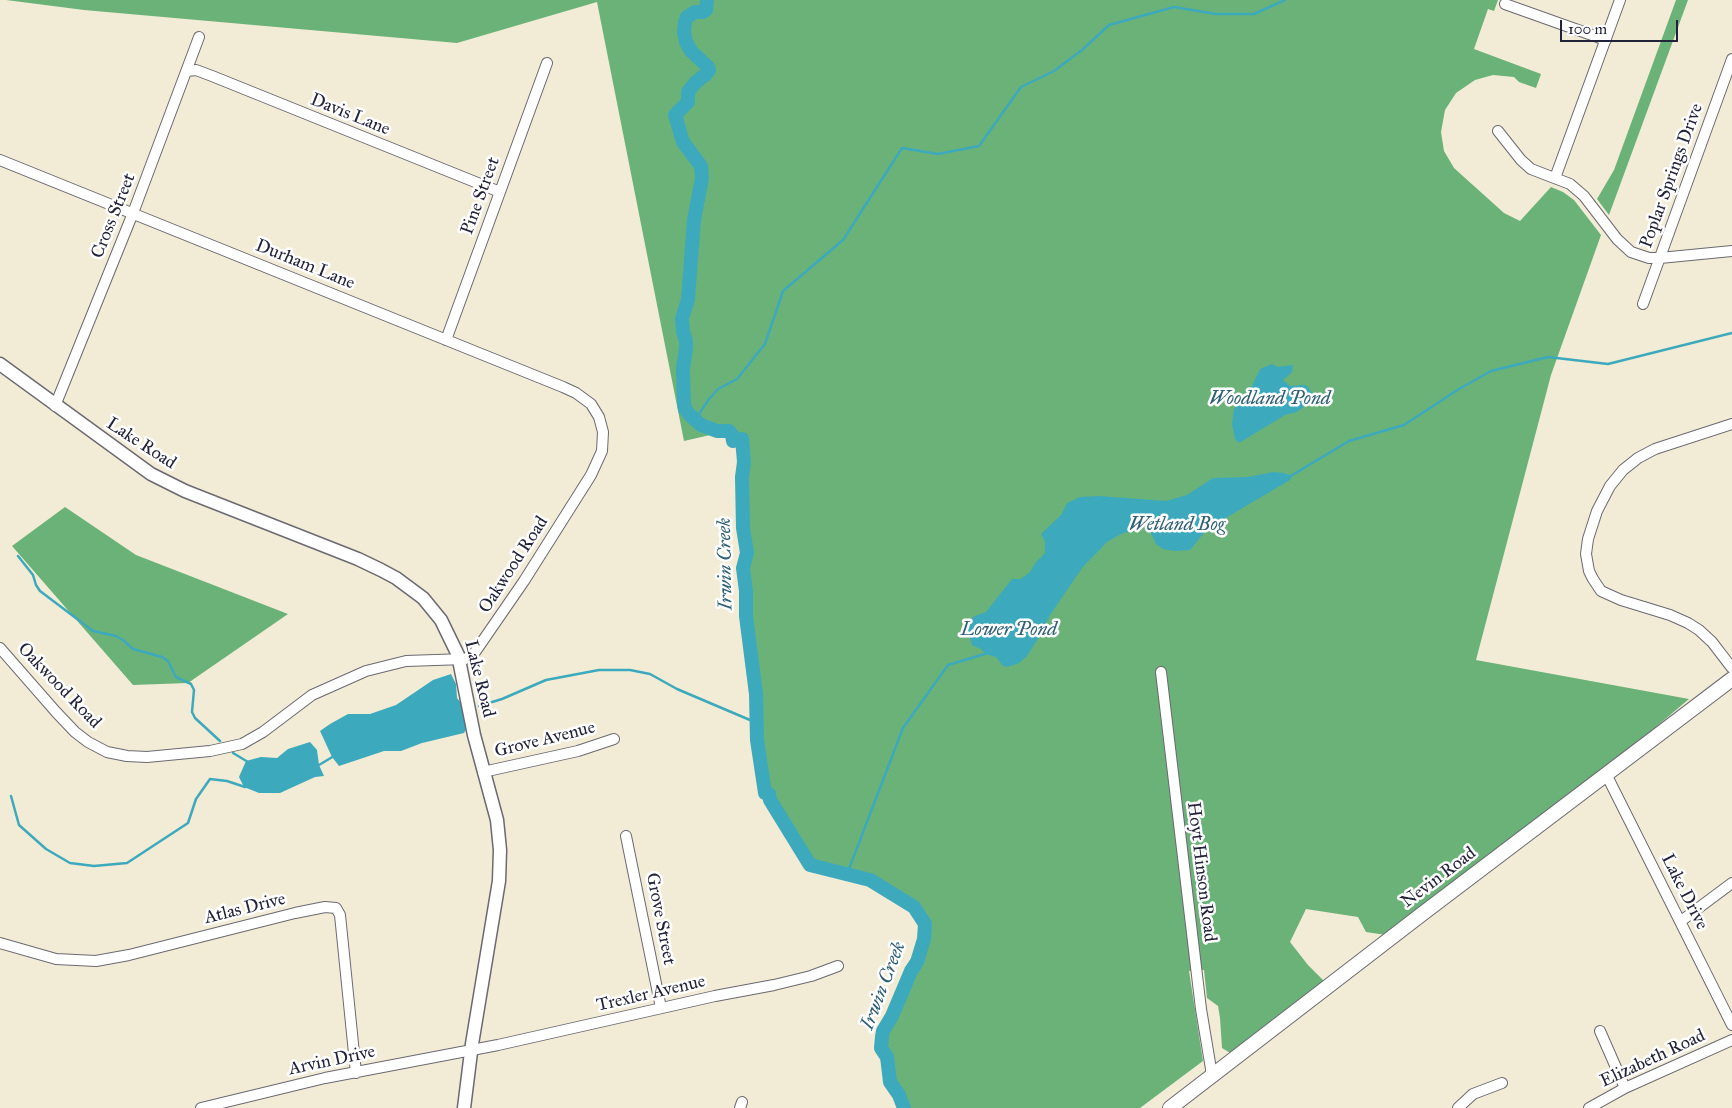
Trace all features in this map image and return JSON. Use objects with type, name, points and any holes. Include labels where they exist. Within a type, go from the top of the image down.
[{"type":"main road","name":"Nevin Road","points":[[1170,1108],[1732,679]]},
{"type":"street","points":[[1555,178],[1620,0]]},
{"type":"street","points":[[1513,4],[1606,40]]},
{"type":"street","name":"Cross Street","points":[[55,406],[133,213],[199,37]]},
{"type":"street","name":"Poplar Springs Drive","points":[[1643,304],[1732,59]]},
{"type":"street","name":"Pine Street","points":[[446,340],[547,63]]},
{"type":"street","name":"Davis Lane","points":[[187,72],[196,70],[212,76],[500,192]]},
{"type":"street","points":[[1498,131],[1521,160],[1531,169],[1570,184],[1584,196],[1625,248],[1641,256],[1660,258],[1732,251]]},
{"type":"street","name":"Durham Lane","points":[[0,160],[563,386],[576,393],[594,408]]},
{"type":"street","name":"Lake Road","points":[[0,364],[129,460],[170,485],[358,559],[396,578],[434,610],[453,642],[459,660],[474,735],[497,820],[500,850],[500,866],[471,1050],[464,1108]]},
{"type":"street","name":"Oakwood Road","points":[[0,648],[75,732],[88,742],[108,752],[135,757],[210,751],[232,747],[256,737],[312,695],[366,671],[406,661],[459,660],[469,658],[477,650],[524,581],[596,466],[602,451],[603,432],[599,417],[594,408]]},
{"type":"street","points":[[1732,424],[1655,450],[1638,458],[1629,465],[1613,482],[1597,511],[1590,531],[1586,554],[1592,579],[1601,591],[1621,600],[1670,615],[1688,623],[1712,642],[1732,668]]},
{"type":"street","name":"Hoyt Hinson Road","points":[[1161,672],[1201,1009],[1212,1075]]},
{"type":"street","name":"Grove Avenue","points":[[483,772],[578,751],[614,739]]},
{"type":"street","name":"Lake Drive","points":[[1606,774],[1732,1025]]},
{"type":"street","name":"Grove Street","points":[[626,836],[662,1008]]},
{"type":"street","points":[[1681,921],[1732,883]]},
{"type":"street","name":"Atlas Drive","points":[[0,943],[56,959],[96,961],[129,955],[295,913],[325,907],[336,908],[340,915],[356,1073]]},
{"type":"street","name":"Trexler Avenue","points":[[471,1050],[774,985],[811,976],[838,966]]},
{"type":"street","points":[[1600,1031],[1625,1088]]},
{"type":"street","name":"Elizabeth Road","points":[[1589,1108],[1625,1088],[1732,1040]]},
{"type":"street","name":"Arvin Drive","points":[[201,1108],[325,1078],[471,1050]]},
{"type":"street","points":[[1458,1108],[1473,1094],[1502,1083]]},
{"type":"green space","points":[[6,0],[1498,0],[1494,11],[1488,9],[1474,49],[1541,74],[1536,88],[1519,82],[1514,77],[1493,75],[1475,80],[1456,93],[1445,110],[1441,132],[1444,151],[1454,168],[1504,213],[1520,221],[1551,187],[1563,192],[1574,200],[1601,235],[1551,375],[1476,660],[1689,699],[1606,769],[1386,935],[1366,932],[1358,917],[1306,909],[1290,942],[1308,965],[1325,982],[1232,1054],[1222,1048],[1218,1006],[1207,998],[1204,970],[1189,971],[1203,1061],[1140,1108],[904,1108],[899,1095],[890,1082],[887,1057],[881,1048],[882,1037],[911,971],[917,962],[924,939],[925,924],[914,907],[870,880],[810,865],[770,800],[769,794],[765,793],[757,740],[756,694],[746,616],[746,591],[743,568],[747,553],[743,528],[742,477],[744,462],[742,440],[736,429],[684,441],[597,2],[457,43],[84,10]]},
{"type":"green space","points":[[1676,0],[1688,0],[1609,215],[1597,199],[1614,170]]},
{"type":"green space","points":[[65,507],[136,555],[288,614],[188,683],[133,685],[12,546]]},
{"type":"water","name":"Woodland Pond","points":[[1272,364],[1277,367],[1293,365],[1292,372],[1283,380],[1290,386],[1306,385],[1314,395],[1310,402],[1297,412],[1285,415],[1239,443],[1235,439],[1232,424],[1234,409],[1252,386],[1260,369]]},
{"type":"water","name":"Lower Pond","points":[[1273,472],[1292,476],[1290,480],[1207,529],[1190,550],[1175,551],[1163,549],[1156,544],[1149,529],[1144,527],[1121,534],[1107,542],[1082,568],[1050,615],[1027,656],[1019,663],[1008,667],[1003,666],[996,657],[986,654],[981,649],[972,645],[966,623],[975,616],[986,612],[1012,579],[1021,579],[1030,572],[1045,553],[1045,541],[1041,534],[1061,515],[1067,503],[1080,497],[1099,496],[1166,501],[1187,495],[1213,478],[1248,477]]},
{"type":"water","points":[[451,674],[456,684],[457,698],[466,709],[469,724],[464,733],[422,743],[401,751],[384,751],[339,766],[332,757],[320,731],[330,724],[348,714],[370,714],[396,705],[433,680]]},
{"type":"water","points":[[310,742],[317,750],[319,765],[324,776],[315,777],[280,793],[259,793],[244,787],[239,777],[246,761],[261,757],[277,758],[288,749]]},
{"type":"waterway","name":"Irwin Creek","points":[[707,0],[706,10],[695,12],[687,17],[684,32],[686,42],[691,51],[709,70],[688,92],[688,102],[675,115],[683,142],[701,166],[702,178],[694,220],[688,299],[682,319],[686,341],[683,369],[685,409],[701,425],[717,431],[729,431],[733,441],[742,439],[744,462],[742,477],[743,528],[747,553],[743,568],[746,591],[746,616],[756,694],[757,740],[765,793],[769,794],[770,800],[810,865],[870,880],[914,907],[925,924],[924,939],[917,962],[911,971],[882,1037],[881,1048],[887,1057],[890,1082],[899,1095],[904,1108]]},
{"type":"waterway","points":[[701,425],[699,414],[709,399],[718,389],[737,379],[765,344],[783,291],[843,240],[902,148],[938,154],[979,146],[1021,87],[1054,71],[1082,50],[1109,25],[1174,7],[1216,14],[1254,14],[1285,0]]},
{"type":"waterway","points":[[1289,477],[1349,441],[1404,425],[1459,389],[1491,371],[1548,357],[1608,364],[1732,333]]},
{"type":"waterway","points":[[18,556],[33,575],[40,591],[93,631],[116,636],[133,649],[162,657],[168,661],[176,677],[191,684],[194,690],[192,712],[195,718],[220,741]]},
{"type":"waterway","points":[[847,874],[903,728],[948,665],[988,653]]},
{"type":"waterway","points":[[479,706],[502,699],[546,680],[599,670],[630,670],[650,674],[677,689],[757,723]]},
{"type":"waterway","points":[[233,753],[248,762]]},
{"type":"waterway","points":[[317,765],[334,756]]},
{"type":"waterway","points":[[11,796],[19,825],[46,849],[70,863],[94,866],[127,863],[188,823],[196,799],[210,779],[227,781],[245,787]]},
{"type":"water label","name":"Wetland Bog","points":[[1177,525]]}]
